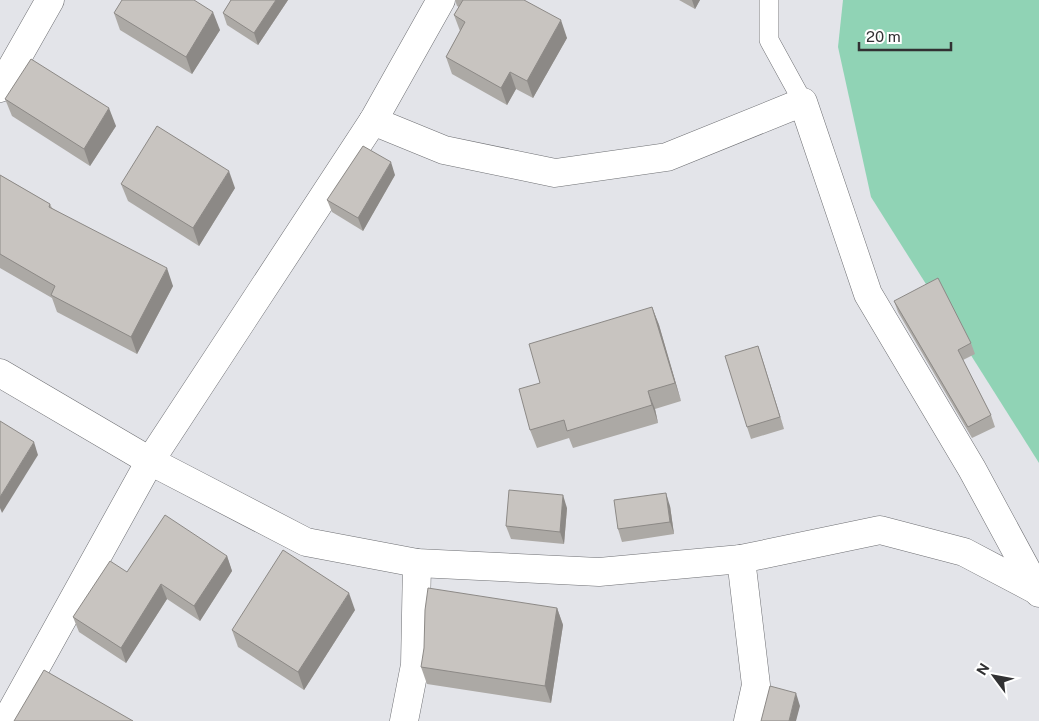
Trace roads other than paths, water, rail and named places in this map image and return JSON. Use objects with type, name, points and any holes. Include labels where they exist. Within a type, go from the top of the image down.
[{"type":"street","points":[[0,88],[50,0]]},
{"type":"street","points":[[6,721],[150,461],[373,120],[441,0]]},
{"type":"street","points":[[373,120],[444,150],[555,173],[667,157],[803,102],[868,294],[972,470],[1038,592]]},
{"type":"street","points":[[0,373],[150,461],[306,542],[417,563],[599,572],[741,559],[880,530],[964,552],[1038,592]]},
{"type":"street","points":[[741,559],[756,685],[748,721]]},
{"type":"street","points":[[404,721],[415,665],[417,563]]},
{"type":"lane","points":[[769,0],[769,40],[803,102]]}]
